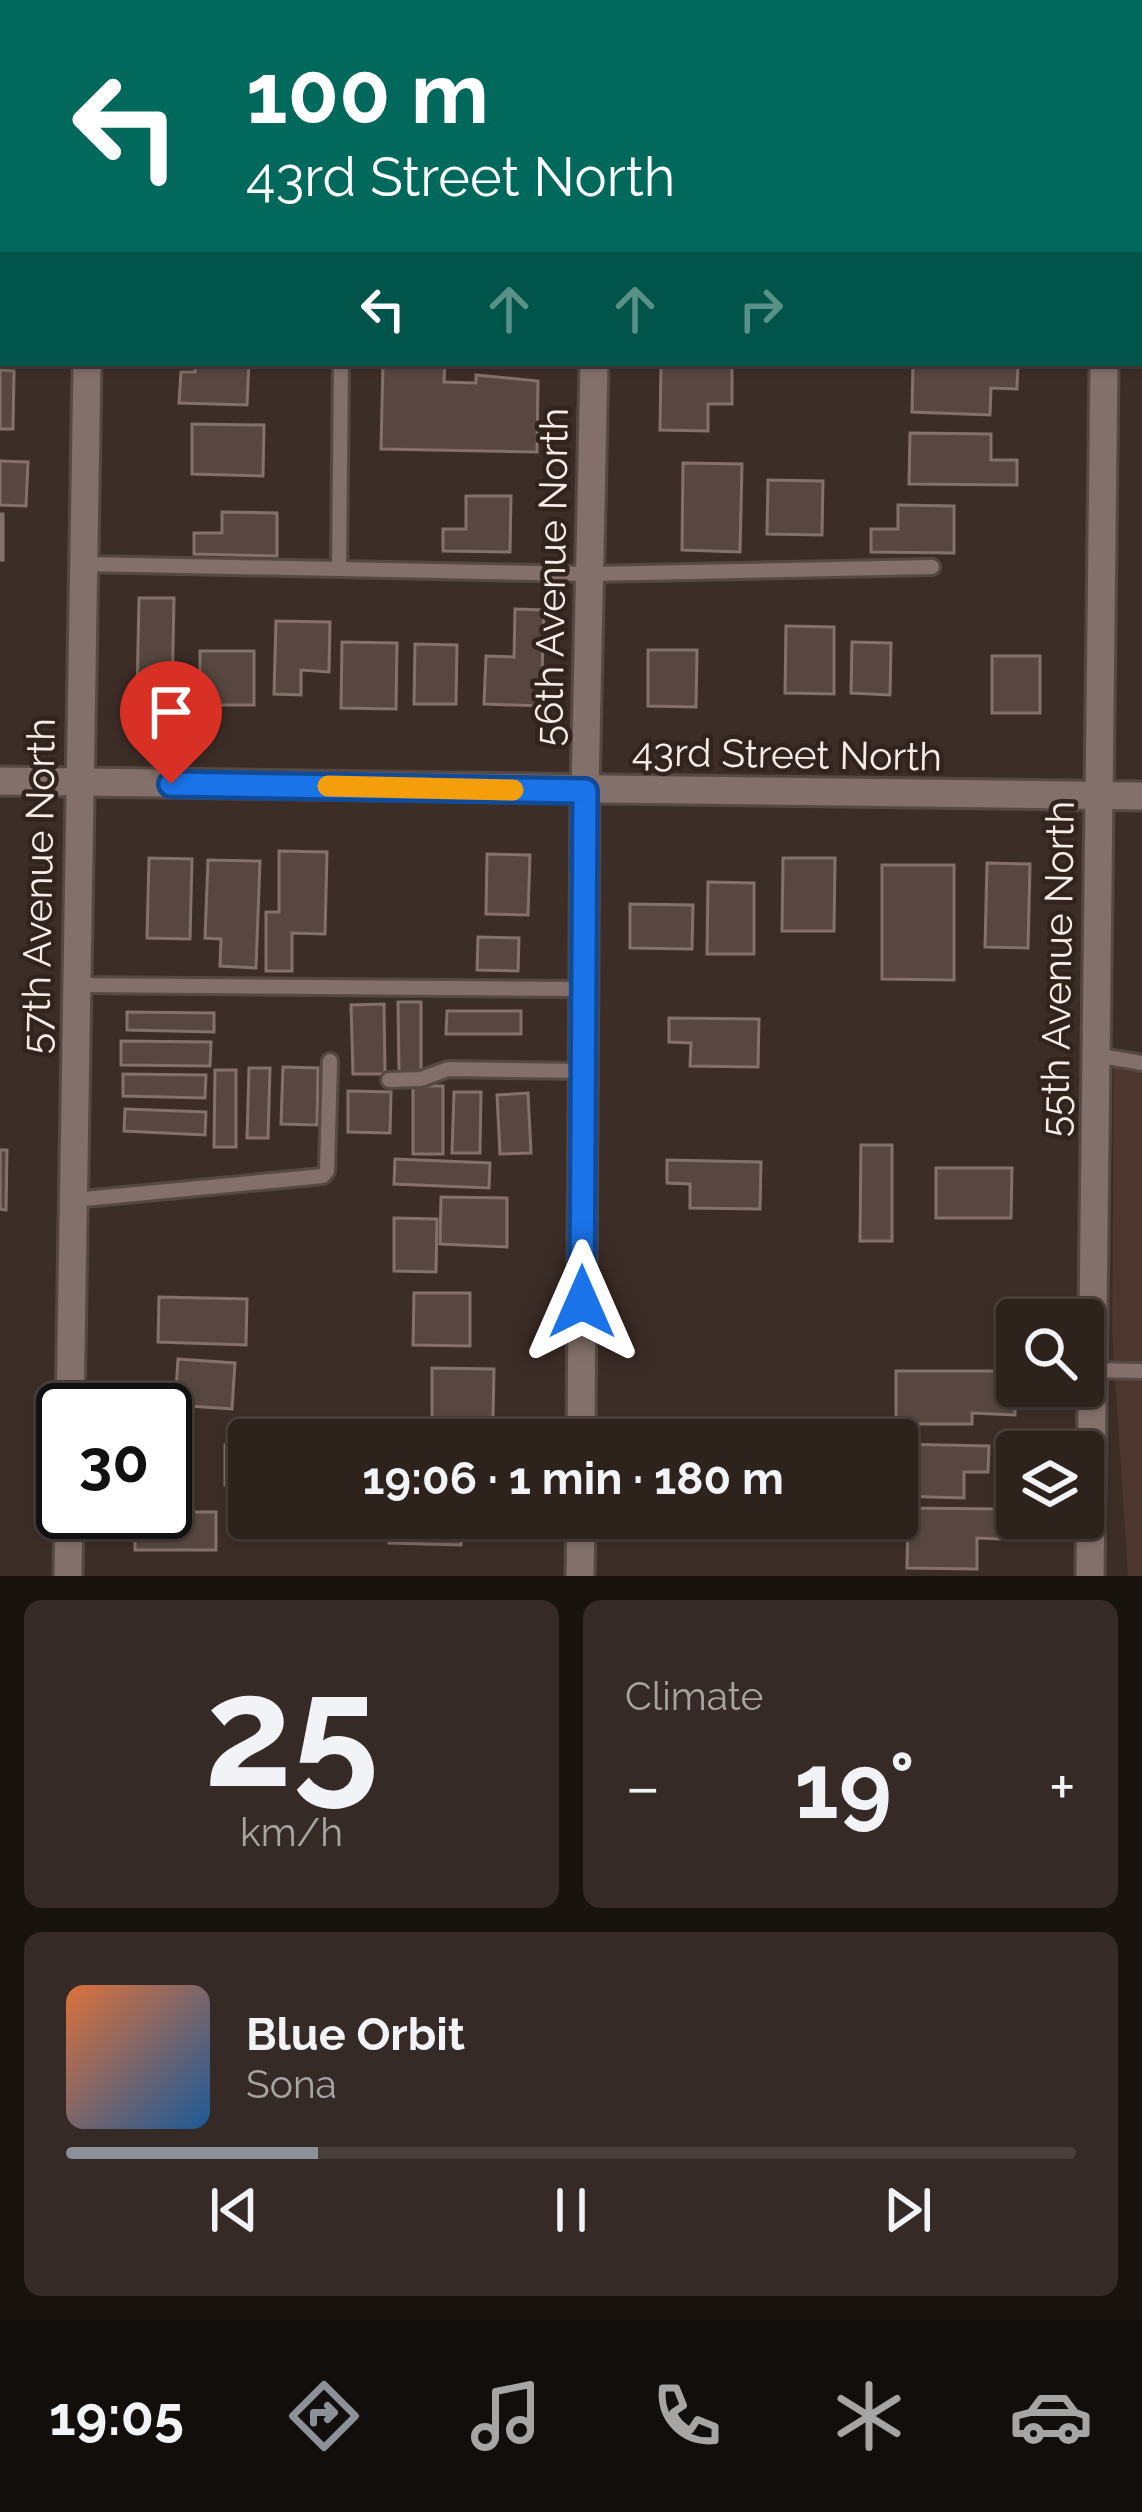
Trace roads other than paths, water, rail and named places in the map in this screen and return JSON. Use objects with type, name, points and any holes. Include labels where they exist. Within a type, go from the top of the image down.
[{"type":"street","name":"57th Avenue North","points":[[70,1383],[87,366]]},
{"type":"street","name":"56th Avenue North","points":[[581,1419],[585,791],[594,366]]},
{"type":"street","name":"55th Avenue North","points":[[1093,1299],[1104,366]]},
{"type":"street","name":"43rd Street North","points":[[0,781],[1142,796]]},
{"type":"street","name":"55th Avenue North","points":[[1090,1576],[1092,1407]]},
{"type":"street","points":[[68,1576],[69,1539]]},
{"type":"street","points":[[580,1539],[580,1576]]},
{"type":"lane","points":[[339,569],[341,366]]},
{"type":"lane","points":[[83,564],[590,574],[932,567]]},
{"type":"lane","points":[[76,985],[584,989]]},
{"type":"lane","points":[[1096,1055],[1142,1063]]},
{"type":"lane","points":[[73,1200],[323,1176],[327,1171],[330,1061]]},
{"type":"lane","points":[[389,1081],[422,1079],[448,1069],[583,1071]]},
{"type":"lane","points":[[1104,1370],[1142,1371]]}]
